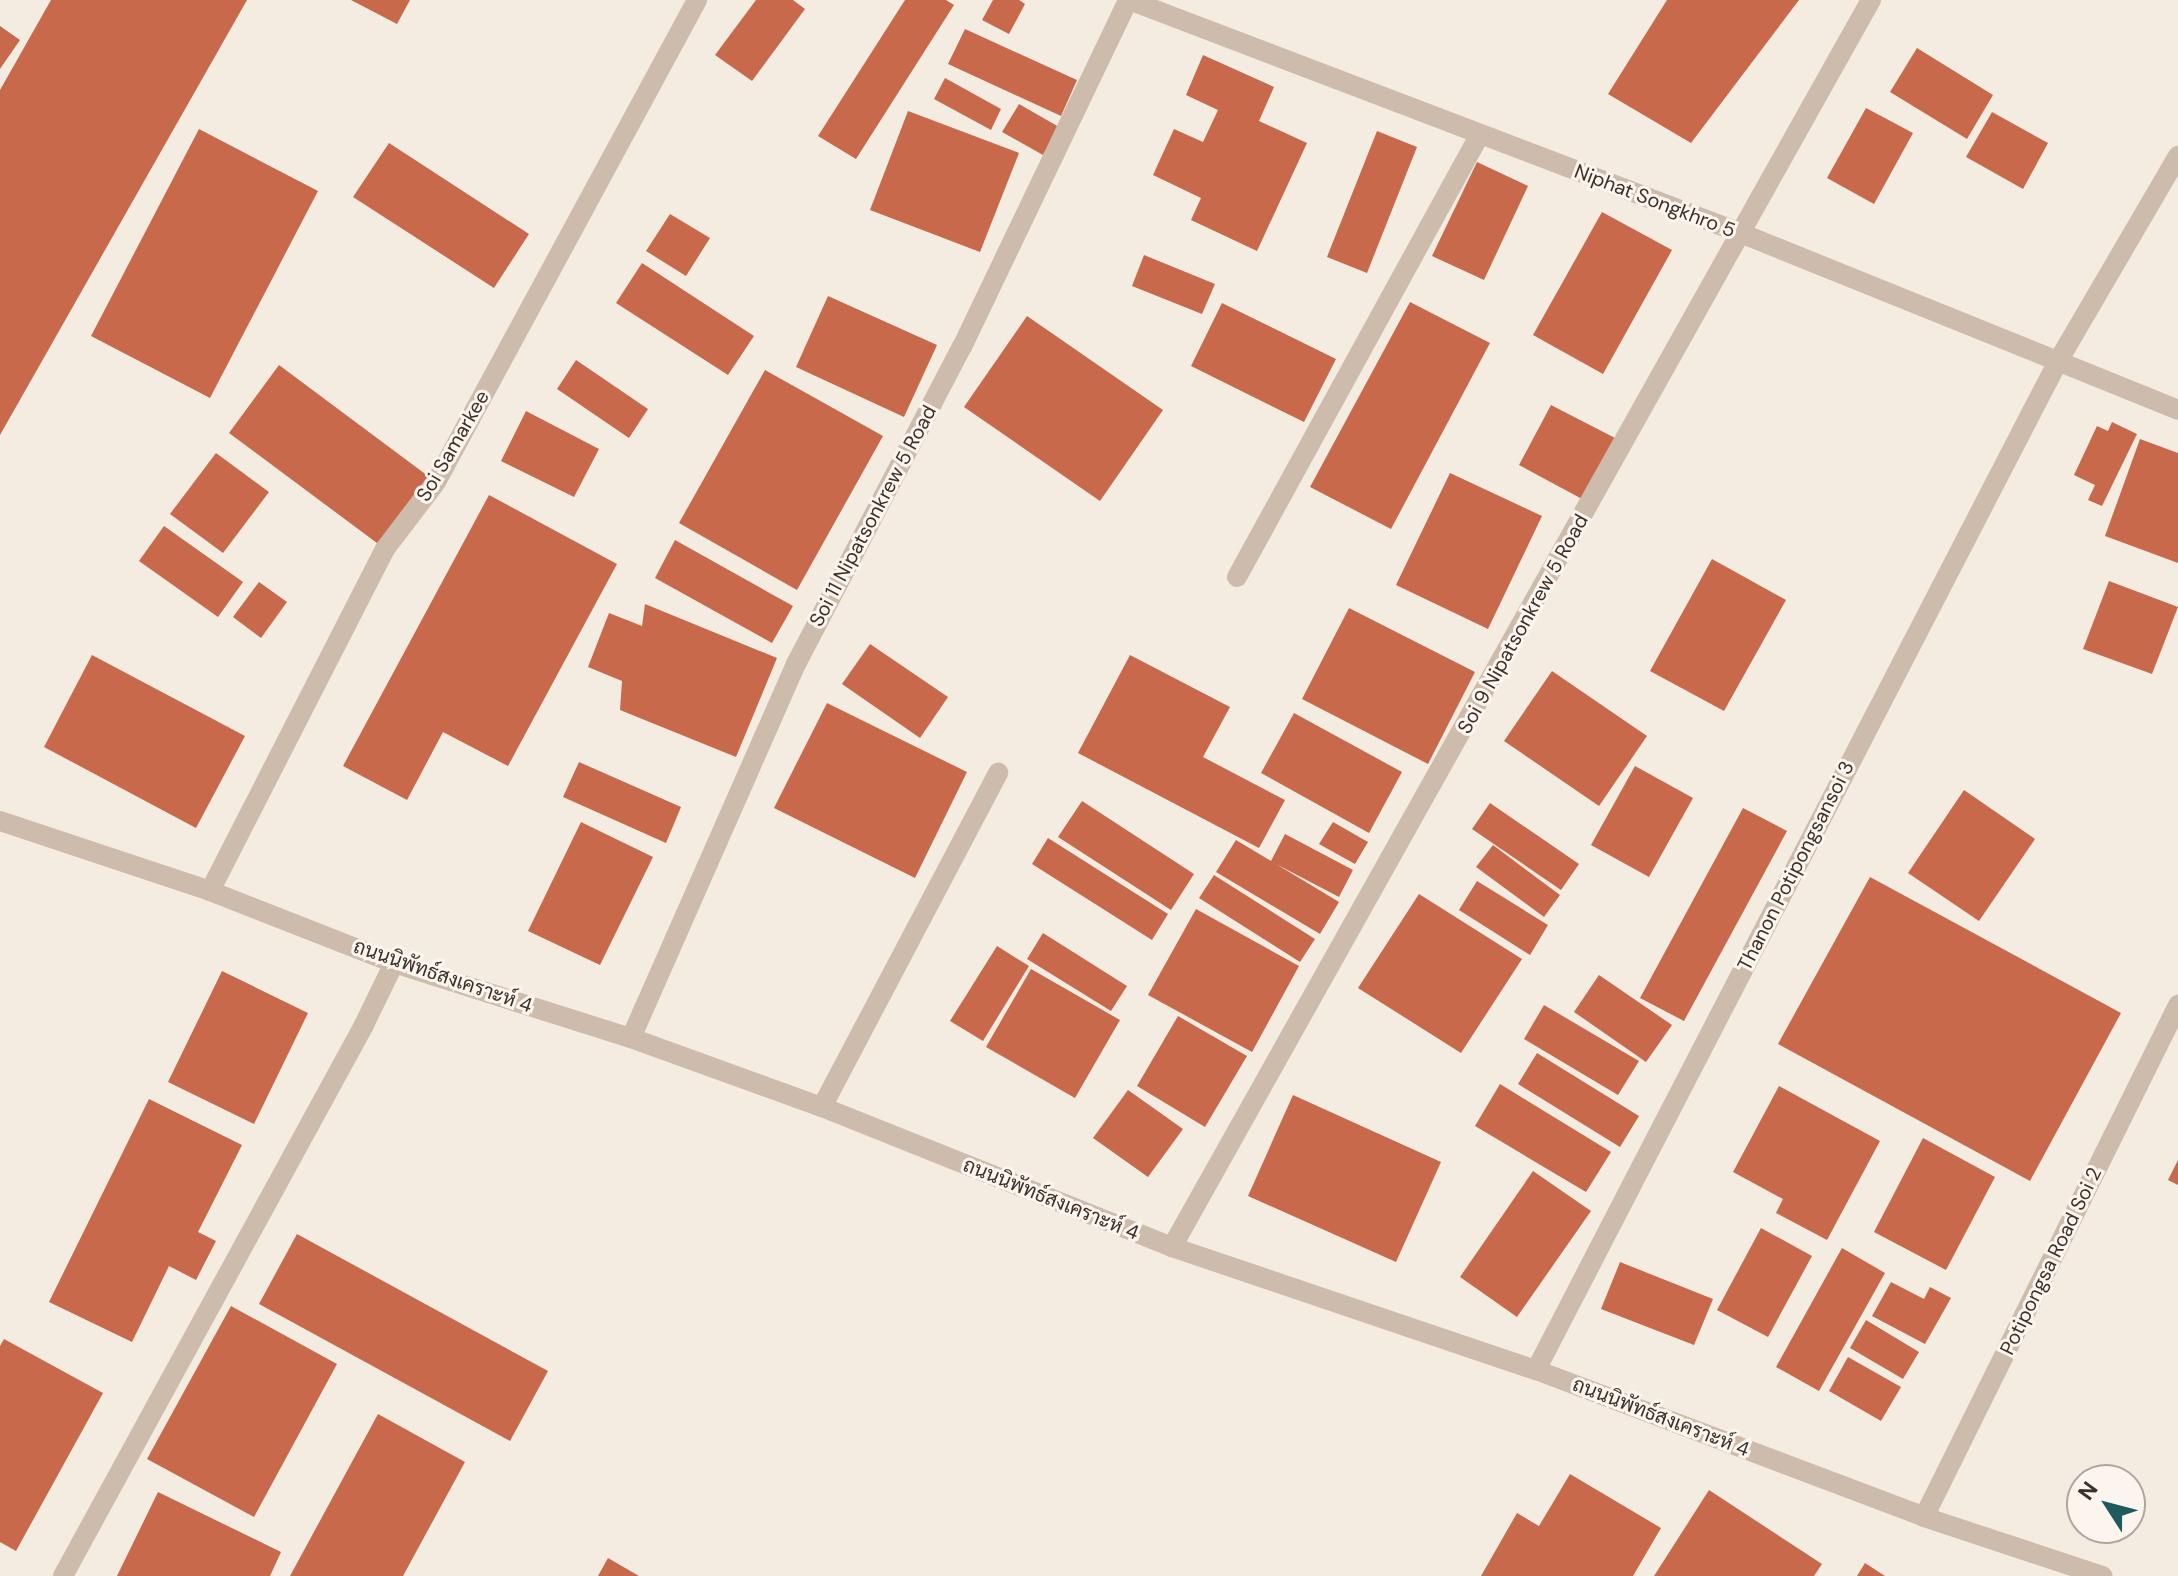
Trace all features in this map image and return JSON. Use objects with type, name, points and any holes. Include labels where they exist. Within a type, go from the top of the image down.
[{"type":"street","name":"Soi Samarkee","points":[[210,891],[385,549],[436,482],[697,0]]},
{"type":"street","name":"Niphat Songkhro 5","points":[[1129,0],[1743,234],[2178,410]]},
{"type":"street","name":"Soi 11 Nipatsonkrew 5 Road","points":[[631,1038],[796,664],[962,347],[1129,0]]},
{"type":"street","name":"Soi 9 Nipatsonkrew 5 Road","points":[[1172,1247],[1743,234],[1871,0]]},
{"type":"street","points":[[1237,577],[1480,134]]},
{"type":"street","name":"Thanon Potipongsansoi 3","points":[[1536,1370],[2057,363],[2178,156]]},
{"type":"street","points":[[822,1107],[998,773]]},
{"type":"street","name":"ถนนนิพัทธ์สงเคราะห์ 4","points":[[0,821],[210,891],[394,963],[631,1038],[822,1107],[1172,1247],[1536,1370],[1924,1517],[2102,1576]]},
{"type":"street","points":[[63,1576],[364,1025],[394,963]]},
{"type":"street","name":"Potipongsa Road Soi 2","points":[[1924,1517],[2178,1005]]},
{"type":"building","points":[[51,0],[247,0],[0,435],[0,90]]},
{"type":"building","points":[[351,0],[410,0],[397,24]]},
{"type":"building","points":[[756,0],[793,0],[805,9],[752,81],[715,55]]},
{"type":"building","points":[[905,0],[946,0],[954,5],[856,159],[818,136]]},
{"type":"building","points":[[993,0],[1019,0],[1025,4],[1009,34],[982,20]]},
{"type":"building","points":[[1667,0],[1799,0],[1691,143],[1608,94]]},
{"type":"building","points":[[0,26],[20,40],[0,69]]},
{"type":"building","points":[[965,29],[1077,80],[1061,116],[948,64]]},
{"type":"building","points":[[1917,48],[1993,95],[1967,139],[1890,92]]},
{"type":"building","points":[[1203,55],[1274,87],[1259,121],[1307,143],[1257,251],[1191,220],[1201,198],[1153,175],[1174,129],[1203,142],[1218,110],[1186,95]]},
{"type":"building","points":[[945,78],[1001,109],[991,130],[934,99]]},
{"type":"building","points":[[1019,104],[1059,127],[1043,155],[1002,132]]},
{"type":"building","points":[[1866,108],[1913,133],[1874,204],[1827,178]]},
{"type":"building","points":[[908,111],[1019,153],[980,252],[870,210]]},
{"type":"building","points":[[1992,112],[2048,143],[2023,189],[1966,157]]},
{"type":"building","points":[[199,129],[318,191],[210,398],[91,336]]},
{"type":"building","points":[[1377,131],[1417,147],[1367,273],[1327,257]]},
{"type":"building","points":[[389,143],[529,234],[494,288],[353,197]]},
{"type":"building","points":[[1477,162],[1528,186],[1484,280],[1432,256]]},
{"type":"building","points":[[1602,212],[1672,250],[1603,374],[1533,335]]},
{"type":"building","points":[[670,214],[710,238],[686,276],[646,251]]},
{"type":"building","points":[[1144,255],[1215,284],[1202,314],[1132,286]]},
{"type":"building","points":[[642,263],[754,336],[728,375],[616,303]]},
{"type":"building","points":[[828,296],[937,345],[904,417],[796,367]]},
{"type":"building","points":[[1410,302],[1490,343],[1391,529],[1310,487]]},
{"type":"building","points":[[1222,303],[1336,359],[1304,422],[1191,366]]},
{"type":"building","points":[[1027,316],[1163,410],[1100,501],[964,407]]},
{"type":"building","points":[[576,360],[648,409],[629,438],[557,389]]},
{"type":"building","points":[[279,365],[436,482],[385,549],[229,433]]},
{"type":"building","points":[[765,370],[883,436],[797,590],[679,523]]},
{"type":"building","points":[[1551,405],[1615,438],[1582,499],[1519,465]]},
{"type":"building","points":[[526,411],[599,449],[574,497],[501,461]]},
{"type":"building","points":[[2112,422],[2137,434],[2102,506],[2088,500],[2095,485],[2074,475],[2097,426],[2108,431]]},
{"type":"building","points":[[2140,439],[2178,453],[2178,563],[2105,536]]},
{"type":"building","points":[[216,453],[269,492],[223,553],[170,514]]},
{"type":"building","points":[[1450,473],[1542,516],[1488,629],[1396,585]]},
{"type":"building","points":[[489,495],[617,564],[508,766],[443,732],[407,800],[343,766]]},
{"type":"building","points":[[164,526],[243,582],[218,617],[139,561]]},
{"type":"building","points":[[675,540],[793,606],[772,643],[655,578]]},
{"type":"building","points":[[1712,559],[1786,600],[1724,711],[1650,671]]},
{"type":"building","points":[[2109,581],[2178,607],[2152,674],[2083,649]]},
{"type":"building","points":[[259,582],[287,602],[261,638],[233,617]]},
{"type":"building","points":[[645,604],[777,658],[736,757],[620,710],[622,681],[588,667],[609,613],[642,626]]},
{"type":"building","points":[[1349,608],[1475,672],[1428,764],[1302,699]]},
{"type":"building","points":[[870,644],[948,697],[920,738],[842,684]]},
{"type":"building","points":[[92,655],[245,736],[196,828],[44,747]]},
{"type":"building","points":[[1130,655],[1230,707],[1203,757],[1285,800],[1259,848],[1078,753]]},
{"type":"building","points":[[1552,671],[1647,736],[1599,806],[1504,741]]},
{"type":"building","points":[[827,703],[967,772],[915,878],[774,808]]},
{"type":"building","points":[[1294,713],[1402,772],[1369,833],[1261,773]]},
{"type":"building","points":[[579,762],[681,807],[666,843],[563,797]]},
{"type":"building","points":[[1635,766],[1693,798],[1649,877],[1591,845]]},
{"type":"building","points":[[1964,790],[2035,839],[1979,921],[1908,873]]},
{"type":"building","points":[[1082,801],[1194,874],[1171,910],[1058,837]]},
{"type":"building","points":[[1490,803],[1579,864],[1561,890],[1472,829]]},
{"type":"building","points":[[1743,808],[1787,831],[1684,1021],[1640,998]]},
{"type":"building","points":[[581,822],[653,857],[600,965],[528,931]]},
{"type":"building","points":[[1333,822],[1368,842],[1355,864],[1319,844]]},
{"type":"building","points":[[1285,834],[1353,870],[1339,897],[1276,864],[1339,902],[1320,934],[1216,872],[1236,840],[1271,861]]},
{"type":"building","points":[[1048,838],[1168,914],[1152,940],[1032,864]]},
{"type":"building","points":[[1493,845],[1560,895],[1544,917],[1476,867]]},
{"type":"building","points":[[1214,875],[1315,939],[1300,962],[1199,898]]},
{"type":"building","points":[[1870,877],[2121,1013],[2030,1181],[1778,1044]]},
{"type":"building","points":[[1477,881],[1548,925],[1530,955],[1459,910]]},
{"type":"building","points":[[1419,894],[1522,959],[1461,1053],[1358,988]]},
{"type":"building","points":[[1196,909],[1299,966],[1252,1052],[1148,995]]},
{"type":"building","points":[[1043,933],[1127,986],[1111,1011],[1027,959]]},
{"type":"building","points":[[997,946],[1029,966],[983,1041],[950,1021]]},
{"type":"building","points":[[1031,969],[1120,1020],[1075,1098],[986,1047]]},
{"type":"building","points":[[222,971],[308,1013],[254,1124],[168,1082]]},
{"type":"building","points":[[1599,975],[1672,1025],[1646,1062],[1574,1012]]},
{"type":"building","points":[[1544,1005],[1639,1061],[1618,1095],[1524,1039]]},
{"type":"building","points":[[1178,1016],[1247,1056],[1205,1127],[1137,1086]]},
{"type":"building","points":[[1537,1053],[1639,1116],[1620,1147],[1518,1084]]},
{"type":"building","points":[[1500,1084],[1611,1152],[1586,1192],[1475,1126]]},
{"type":"building","points":[[1779,1086],[1880,1141],[1827,1240],[1776,1213],[1783,1199],[1733,1172]]},
{"type":"building","points":[[1128,1090],[1183,1129],[1148,1177],[1093,1138]]},
{"type":"building","points":[[1293,1095],[1441,1162],[1396,1262],[1248,1196]]},
{"type":"building","points":[[149,1099],[242,1145],[198,1232],[216,1241],[196,1280],[169,1266],[132,1342],[49,1302]]},
{"type":"building","points":[[1923,1138],[1995,1177],[1946,1270],[1874,1232]]},
{"type":"building","points":[[2178,1160],[2178,1185],[2168,1180]]},
{"type":"building","points":[[1533,1171],[1591,1211],[1517,1317],[1460,1277]]},
{"type":"building","points":[[1761,1228],[1812,1256],[1768,1337],[1717,1310]]},
{"type":"building","points":[[297,1234],[548,1371],[510,1441],[259,1304]]},
{"type":"building","points":[[1842,1248],[1885,1273],[1819,1391],[1776,1367]]},
{"type":"building","points":[[1620,1262],[1713,1299],[1694,1345],[1601,1309]]},
{"type":"building","points":[[1891,1282],[1924,1299],[1930,1287],[1951,1298],[1925,1344],[1872,1316]]},
{"type":"building","points":[[231,1306],[337,1364],[254,1517],[147,1459]]},
{"type":"building","points":[[1866,1320],[1919,1352],[1903,1379],[1850,1348]]},
{"type":"building","points":[[4,1339],[103,1393],[16,1551],[0,1542],[0,1346]]},
{"type":"building","points":[[1848,1357],[1901,1387],[1881,1421],[1829,1391]]},
{"type":"building","points":[[378,1414],[465,1462],[403,1576],[290,1576]]},
{"type":"building","points":[[1570,1474],[1661,1528],[1633,1576],[1481,1576],[1517,1513],[1539,1526]]},
{"type":"building","points":[[1709,1490],[1822,1564],[1814,1576],[1654,1576]]},
{"type":"building","points":[[158,1492],[281,1552],[270,1576],[117,1576]]},
{"type":"building","points":[[608,1558],[639,1576],[598,1576]]},
{"type":"building","points":[[1865,1563],[1885,1576],[1857,1576]]}]
